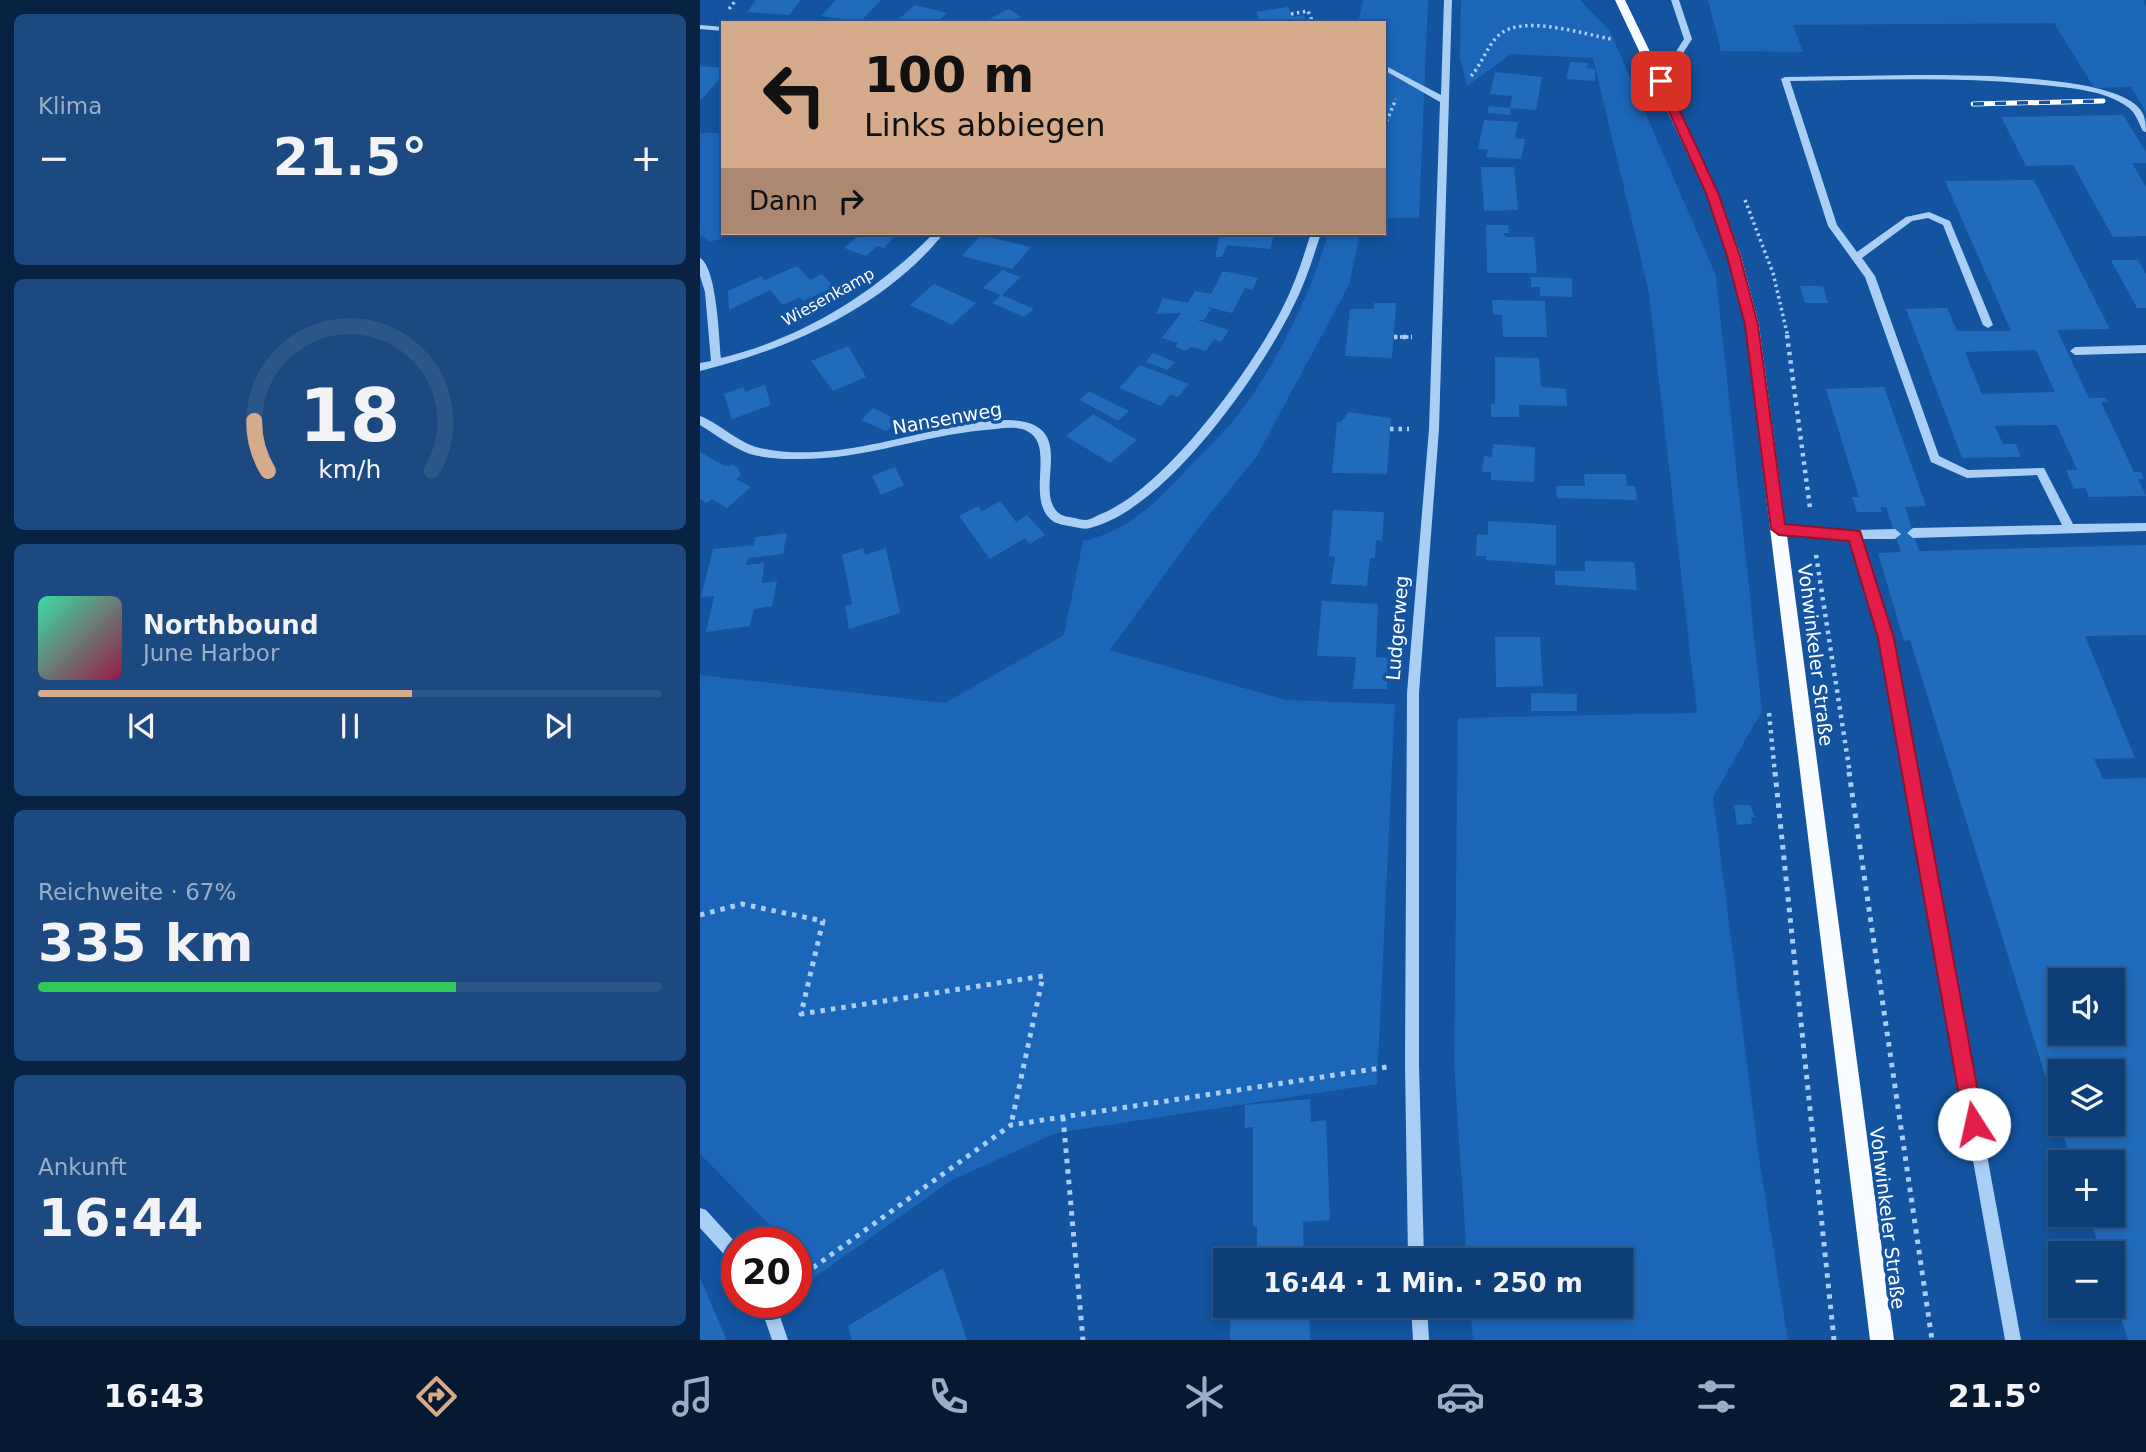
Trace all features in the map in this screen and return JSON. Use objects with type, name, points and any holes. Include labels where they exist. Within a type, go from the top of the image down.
[{"type":"main road","name":"Vohwinkeler Straße","points":[[1620,0],[1661,81],[1712,193],[1749,314],[1779,529],[1882,1340]]},
{"type":"street","name":"Ludgerweg","points":[[1416,1248],[1412,1064],[1413,693],[1434,429],[1448,0]]},
{"type":"street","points":[[1661,81],[1688,40],[1675,0]]},
{"type":"street","points":[[700,27],[721,29]]},
{"type":"street","points":[[1386,68],[1445,101]]},
{"type":"street","points":[[2068,528],[2040,471],[1967,474],[1936,459],[1870,276],[1833,226],[1785,79],[2015,79],[2060,84],[2105,94],[2133,106],[2146,129]]},
{"type":"street","points":[[1856,258],[1909,219],[1929,215],[1947,223],[1988,325]]},
{"type":"street","name":"Wiesenkamp","points":[[700,367],[816,326],[889,282],[937,235]]},
{"type":"street","name":"Nansenweg","points":[[700,420],[756,452],[818,458],[850,455],[973,428],[1007,424],[1026,426],[1039,433],[1046,446],[1046,504],[1057,519],[1078,526],[1106,521],[1141,498],[1193,446],[1238,389],[1287,309],[1315,235]]},
{"type":"street","points":[[700,261],[710,292],[716,363]]},
{"type":"street","points":[[2075,351],[2146,349]]},
{"type":"street","points":[[1913,533],[2146,527]]},
{"type":"street","points":[[1779,529],[1854,535],[1895,534]]},
{"type":"street","points":[[1854,535],[1886,638],[2013,1340]]},
{"type":"street","points":[[700,1216],[721,1239]]},
{"type":"street","points":[[772,1318],[780,1340]]},
{"type":"street","points":[[1420,1318],[1421,1340]]},
{"type":"path","points":[[1291,14],[1308,11],[1312,21]]},
{"type":"path","points":[[1446,76],[1472,75],[1500,33],[1514,27],[1532,25],[1619,41]]},
{"type":"path","points":[[1742,193],[1775,279],[1794,377],[1812,532],[1877,953],[1932,1340]]},
{"type":"path","points":[[1768,699],[1834,1340]]},
{"type":"path","points":[[700,915],[742,904],[823,921],[801,1014],[1043,976],[1011,1125]]},
{"type":"path","points":[[812,1268],[1011,1125],[1412,1064]]},
{"type":"path","points":[[1063,1117],[1083,1340]]},
{"type":"shaded area","points":[[1363,0],[1428,0],[1419,218],[1386,218],[1386,21],[1358,21]]},
{"type":"shaded area","points":[[1461,0],[1580,0],[1610,31],[1716,276],[1762,711],[1713,797],[1759,1158],[1788,1340],[1473,1340],[1471,1318],[1633,1318],[1633,1248],[1466,1248],[1454,1065],[1458,718],[1697,713],[1649,293],[1593,58],[1511,54],[1467,86],[1460,58]]},
{"type":"shaded area","points":[[1708,0],[2143,0],[2146,6],[2146,112],[2131,87],[2094,88],[2054,23],[1793,25],[1803,52],[1721,51]]},
{"type":"shaded area","points":[[700,133],[721,133],[721,235],[730,235],[710,242],[700,235]]},
{"type":"shaded area","points":[[1327,235],[1360,235],[1349,285],[1257,456],[1197,530],[1110,650],[1286,700],[1395,704],[1377,1084],[1056,1133],[952,1180],[812,1279],[812,1227],[772,1227],[700,1154],[700,675],[945,703],[1064,635],[1083,541],[1115,530],[1142,512],[1223,432],[1268,371],[1313,278]]},
{"type":"building","points":[[756,0],[801,0],[789,15],[747,12]]},
{"type":"building","points":[[836,0],[881,0],[861,21],[821,16]]},
{"type":"building","points":[[915,5],[947,13],[938,21],[896,21]]},
{"type":"building","points":[[1288,7],[1292,17],[1304,15],[1307,21],[1260,21],[1256,12]]},
{"type":"building","points":[[1009,9],[1021,17],[1012,21],[985,21]]},
{"type":"building","points":[[1570,62],[1588,63],[1587,68],[1595,69],[1595,81],[1566,79]]},
{"type":"building","points":[[700,66],[721,68],[721,77],[700,101]]},
{"type":"building","points":[[1495,72],[1542,77],[1536,110],[1511,108],[1510,115],[1487,113],[1489,106],[1510,108],[1512,96],[1490,94]]},
{"type":"building","points":[[2123,115],[2146,152],[2146,163],[2132,163],[2146,187],[2146,236],[2113,237],[2073,165],[2026,166],[2001,117]]},
{"type":"building","points":[[1484,120],[1518,122],[1515,138],[1525,139],[1521,159],[1486,157],[1488,150],[1478,149]]},
{"type":"building","points":[[1481,167],[1514,167],[1518,210],[1484,211]]},
{"type":"building","points":[[2034,180],[2110,329],[2057,330],[2089,398],[2105,398],[2108,402],[2101,402],[2134,472],[2141,472],[2144,479],[2138,479],[2146,496],[2089,497],[2085,488],[2074,489],[2066,470],[2077,470],[2057,425],[1995,426],[2003,444],[2016,444],[2021,457],[1962,458],[1906,309],[1947,308],[1957,331],[2011,331],[1945,181]],"holes":[[[2036,350],[2055,392],[1982,394],[1965,352]]]},
{"type":"building","points":[[1486,225],[1508,225],[1509,233],[1504,233],[1505,237],[1534,237],[1537,273],[1487,273]]},
{"type":"building","points":[[859,235],[894,237],[884,248],[877,246],[866,256],[844,248]]},
{"type":"building","points":[[981,235],[1031,247],[1012,269],[962,256]]},
{"type":"building","points":[[1220,235],[1274,235],[1270,249],[1227,245],[1222,257],[1215,257]]},
{"type":"building","points":[[2111,260],[2138,260],[2146,274],[2146,308],[2137,308]]},
{"type":"building","points":[[797,266],[810,280],[822,274],[834,287],[803,301],[800,297],[783,305],[770,290],[729,310],[728,291],[761,276],[765,280]]},
{"type":"building","points":[[1002,270],[1021,277],[1002,295],[1034,309],[1024,317],[992,303],[1001,295],[983,288]]},
{"type":"building","points":[[1223,271],[1258,278],[1252,290],[1245,288],[1232,313],[1203,306],[1211,309],[1204,320],[1197,320],[1229,330],[1221,342],[1214,339],[1206,351],[1191,347],[1185,351],[1175,346],[1178,343],[1162,338],[1181,313],[1156,314],[1163,298],[1188,303],[1195,291],[1211,294]]},
{"type":"building","points":[[1531,277],[1572,278],[1572,297],[1540,296],[1540,287],[1531,287]]},
{"type":"building","points":[[934,284],[976,303],[952,325],[910,305]]},
{"type":"building","points":[[1800,286],[1823,286],[1828,303],[1805,303]]},
{"type":"building","points":[[1492,300],[1545,301],[1547,337],[1503,337],[1502,315],[1493,314]]},
{"type":"building","points":[[1374,303],[1396,303],[1392,358],[1345,356],[1350,309],[1374,309]]},
{"type":"building","points":[[848,346],[866,377],[833,391],[811,361]]},
{"type":"building","points":[[1153,353],[1175,362],[1168,370],[1146,362]]},
{"type":"building","points":[[1495,357],[1539,358],[1541,387],[1566,389],[1567,406],[1519,405],[1519,417],[1491,417],[1491,404],[1495,404]]},
{"type":"building","points":[[1140,365],[1189,384],[1178,397],[1171,394],[1161,406],[1119,388]]},
{"type":"building","points":[[765,385],[771,405],[732,419],[724,394],[744,387],[745,392]]},
{"type":"building","points":[[1884,387],[1926,506],[1905,507],[1919,551],[2146,545],[2146,635],[2085,636],[2135,758],[2094,759],[2103,779],[2146,778],[2146,1340],[2128,1340],[2121,1318],[2125,1318],[2125,1241],[2097,1241],[2093,1227],[2125,1227],[2125,1150],[2068,1150],[2064,1136],[2125,1136],[2125,1059],[2048,1059],[2048,1085],[1910,640],[1904,641],[1878,553],[1901,552],[1886,507],[1880,507],[1882,512],[1857,512],[1852,497],[1859,497],[1826,389]]},
{"type":"building","points":[[1089,391],[1129,411],[1118,421],[1080,400]]},
{"type":"building","points":[[873,408],[898,420],[886,431],[861,420]]},
{"type":"building","points":[[1349,412],[1391,418],[1387,474],[1332,473],[1337,422],[1341,422]]},
{"type":"building","points":[[1093,414],[1137,440],[1110,463],[1066,436]]},
{"type":"building","points":[[1493,444],[1535,447],[1534,482],[1491,480],[1491,472],[1482,472],[1484,456],[1492,457]]},
{"type":"building","points":[[700,452],[725,466],[733,465],[738,468],[741,475],[736,479],[751,487],[727,508],[712,499],[707,503],[700,499]]},
{"type":"building","points":[[895,467],[904,485],[881,495],[872,476]]},
{"type":"building","points":[[1584,474],[1626,474],[1627,486],[1635,486],[1637,500],[1557,498],[1556,486],[1585,486]]},
{"type":"building","points":[[1000,501],[1016,522],[1027,515],[1045,535],[1030,544],[1025,538],[990,559],[959,516],[978,506],[982,511]]},
{"type":"building","points":[[1333,510],[1384,512],[1382,541],[1376,540],[1375,558],[1370,558],[1367,586],[1331,584],[1335,557],[1329,556]]},
{"type":"building","points":[[1488,521],[1556,525],[1556,565],[1486,560],[1486,556],[1476,556],[1477,534],[1488,535]]},
{"type":"building","points":[[787,533],[783,554],[748,558],[746,565],[764,563],[762,583],[777,581],[772,606],[754,609],[750,626],[706,632],[714,596],[701,597],[713,549],[754,545],[755,537]]},
{"type":"building","points":[[863,548],[865,555],[886,548],[900,613],[849,629],[845,606],[852,604],[842,555]]},
{"type":"building","points":[[1585,561],[1634,562],[1637,590],[1555,585],[1555,571],[1585,571]]},
{"type":"building","points":[[1322,601],[1378,604],[1376,657],[1388,658],[1387,689],[1353,689],[1356,657],[1317,656]]},
{"type":"building","points":[[1495,637],[1540,637],[1543,686],[1496,687]]},
{"type":"building","points":[[1531,693],[1577,694],[1577,711],[1531,711]]},
{"type":"building","points":[[1734,805],[1750,805],[1755,817],[1751,817],[1752,824],[1737,825]]},
{"type":"building","points":[[1310,1099],[1311,1122],[1326,1120],[1330,1220],[1303,1222],[1304,1248],[1257,1248],[1257,1226],[1253,1227],[1253,1127],[1245,1128],[1245,1105]]},
{"type":"building","points":[[943,1268],[967,1340],[852,1340],[848,1326]]},
{"type":"building","points":[[700,1278],[726,1338],[725,1340],[700,1340]]},
{"type":"building","points":[[1230,1318],[1309,1318],[1310,1340],[1230,1340]]},
{"type":"railway","points":[[1973,104],[2103,101]]},
{"type":"route","points":[[1661,81],[1712,193],[1734,256],[1752,325],[1779,529],[1854,535],[1886,638],[1974,1124]]}]
